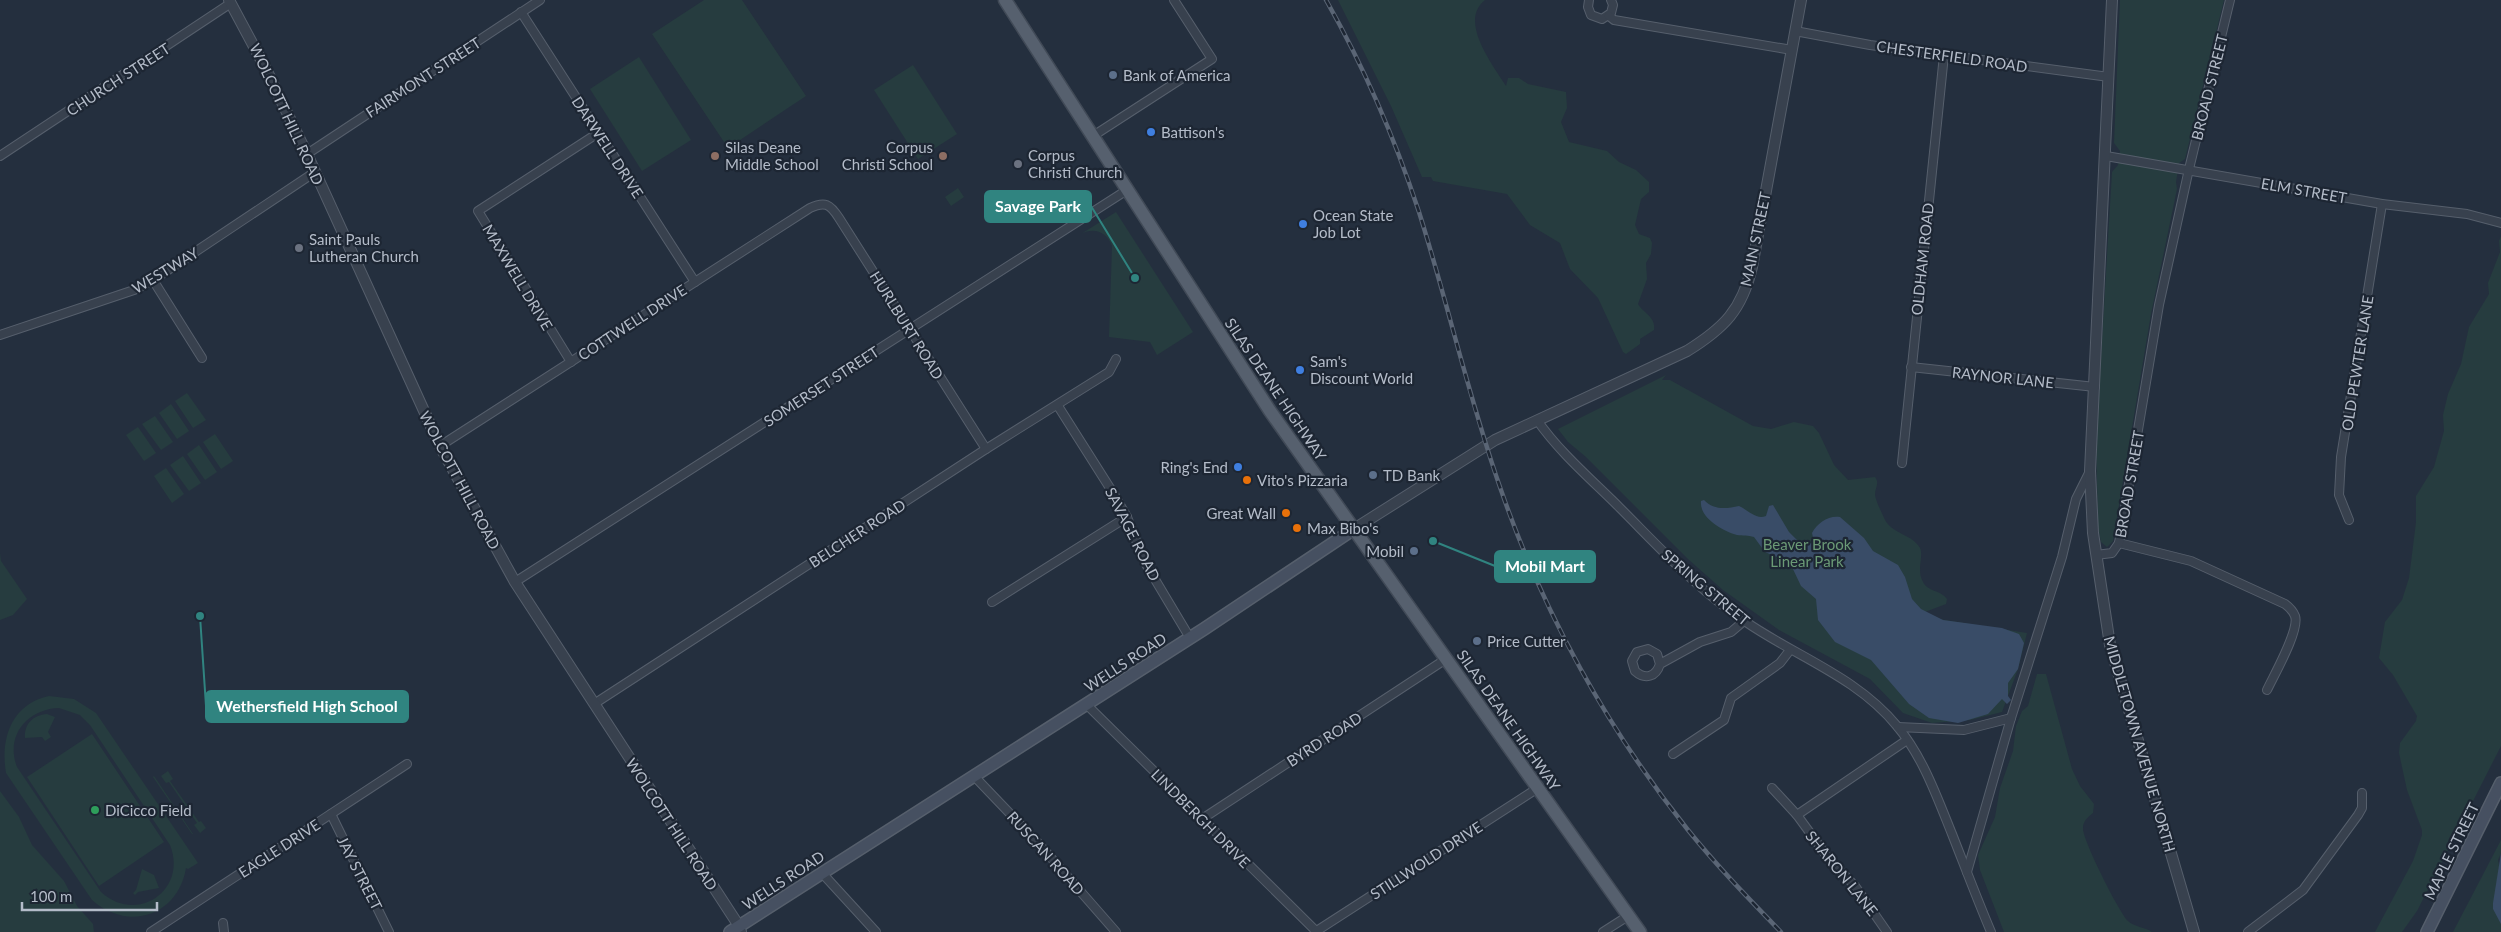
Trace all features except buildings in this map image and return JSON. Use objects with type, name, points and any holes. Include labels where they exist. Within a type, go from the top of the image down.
[{"type":"main road","name":"SILAS DEANE HIGHWAY","points":[[1005,0],[1254,386],[1640,932]]},
{"type":"main road","name":"WELLS ROAD","points":[[737,930],[822,873],[1190,638],[1354,529]]},
{"type":"main road","name":"MAPLE STREET","points":[[2427,932],[2501,783]]},
{"type":"street","name":"FAIRMONT STREET","points":[[307,154],[540,0]]},
{"type":"street","points":[[1093,136],[1212,59],[1174,0]]},
{"type":"street","points":[[1589,0],[1589,11],[1594,17],[1602,19],[1609,16],[1613,9],[1611,0]]},
{"type":"street","name":"MAIN STREET","points":[[1537,420],[1687,351],[1715,332],[1736,310],[1748,282],[1801,0]]},
{"type":"street","name":"BROAD STREET","points":[[2112,0],[2110,77],[2090,471],[2096,555],[2112,553],[2119,543],[2159,305],[2189,169],[2230,0]]},
{"type":"street","name":"WOLCOTT HILL ROAD","points":[[231,1],[307,154],[440,446],[516,582],[737,930]]},
{"type":"street","name":"CHURCH STREET","points":[[0,156],[231,1]]},
{"type":"street","name":"DARWELL DRIVE","points":[[521,12],[695,282]]},
{"type":"street","points":[[1609,16],[1614,20],[1792,50]]},
{"type":"street","name":"CHESTERFIELD ROAD","points":[[1795,31],[1870,45],[2110,77]]},
{"type":"street","name":"OLDHAM ROAD","points":[[1902,463],[1944,55]]},
{"type":"street","name":"MAXWELL DRIVE","points":[[571,362],[478,211],[598,133]]},
{"type":"street","name":"ELM STREET","points":[[2106,156],[2382,204],[2467,214],[2501,223]]},
{"type":"street","name":"WESTWAY","points":[[0,335],[134,290],[153,280],[315,172]]},
{"type":"street","name":"SOMERSET STREET","points":[[516,582],[1127,190]]},
{"type":"street","name":"COTTWELL DRIVE","points":[[440,446],[810,208],[826,204]]},
{"type":"street","name":"HURLBURT ROAD","points":[[826,204],[830,206],[839,218],[986,449]]},
{"type":"street","name":"OLD PEWTER LANE","points":[[2349,520],[2339,495],[2342,456],[2382,204]]},
{"type":"street","points":[[153,280],[202,358]]},
{"type":"street","name":"BELCHER ROAD","points":[[594,704],[986,449],[1058,406],[1109,372],[1116,358]]},
{"type":"street","name":"RAYNOR LANE","points":[[1911,367],[2095,387]]},
{"type":"street","name":"SAVAGE ROAD","points":[[1058,406],[1127,517],[1144,561],[1190,638]]},
{"type":"street","name":"WELLS ROAD","points":[[1354,529],[1471,453],[1537,420]]},
{"type":"street","name":"SPRING STREET","points":[[1537,420],[1554,441],[1670,558],[1704,589],[1744,621],[1790,650],[1848,681],[1871,700],[1898,727],[1933,787],[1990,932]]},
{"type":"street","points":[[1967,872],[2011,718],[2062,557],[2076,499],[2090,471]]},
{"type":"street","points":[[992,602],[1127,517]]},
{"type":"street","points":[[2119,543],[2200,564],[2285,604],[2291,609],[2295,616],[2295,630],[2267,690]]},
{"type":"street","name":"MIDDLETOWN AVENUE NORTH","points":[[2096,555],[2106,628],[2115,663],[2194,932]]},
{"type":"street","points":[[1660,664],[1700,642],[1732,632],[1744,621]]},
{"type":"street","points":[[1674,754],[1724,720],[1731,698],[1780,663],[1790,650]]},
{"type":"street","name":"BYRD ROAD","points":[[1202,819],[1446,659]]},
{"type":"street","name":"LINDBERGH DRIVE","points":[[1086,704],[1315,932]]},
{"type":"street","points":[[1898,727],[1964,730],[2011,718]]},
{"type":"street","name":"SHARON LANE","points":[[1797,815],[1907,740]]},
{"type":"street","name":"EAGLE DRIVE","points":[[151,932],[407,764]]},
{"type":"street","name":"RUSCAN ROAD","points":[[974,776],[1039,844],[1116,932]]},
{"type":"street","name":"STILLWOLD DRIVE","points":[[1315,932],[1538,788]]},
{"type":"street","name":"SHARON LANE","points":[[1772,788],[1797,815],[1828,859],[1855,886],[1888,932]]},
{"type":"street","points":[[2248,932],[2303,890],[2358,816],[2362,808],[2362,792]]},
{"type":"street","name":"JAY STREET","points":[[331,814],[389,932]]},
{"type":"street","points":[[822,873],[876,932]]},
{"type":"street","points":[[1603,932],[1628,916]]},
{"type":"street","points":[[223,923],[224,932]]},
{"type":"green space","points":[[704,0],[742,0],[806,96],[728,148],[652,34]]},
{"type":"green space","points":[[1338,0],[1485,0],[1478,9],[1475,19],[1476,31],[1480,43],[1506,86],[1508,78],[1519,78],[1528,84],[1566,92],[1567,108],[1561,122],[1569,142],[1607,151],[1619,162],[1636,170],[1649,182],[1649,192],[1641,199],[1635,225],[1639,234],[1650,238],[1652,243],[1651,254],[1646,263],[1647,279],[1638,304],[1653,322],[1654,330],[1640,339],[1640,344],[1626,354],[1623,352],[1598,298],[1570,269],[1560,243],[1530,225],[1507,194],[1433,181],[1431,177],[1422,177],[1391,106]]},
{"type":"green space","points":[[2120,0],[2224,0],[2185,159],[2179,163],[2176,182],[2177,189],[2151,314],[2113,541],[2107,547],[2101,542],[2098,527],[2096,441],[2112,172],[2118,165],[2120,151],[2114,143]]},
{"type":"green space","points":[[639,57],[691,140],[642,171],[590,89]]},
{"type":"green space","points":[[913,65],[957,134],[918,159],[874,90]]},
{"type":"green space","points":[[958,188],[964,197],[951,206],[945,197]]},
{"type":"green space","points":[[1116,212],[1193,332],[1157,355],[1150,342],[1109,337],[1112,246],[1107,237],[1100,232],[1091,231],[1081,234]]},
{"type":"green space","points":[[2501,236],[2501,746],[2417,911],[2402,932],[2375,932],[2413,861],[2422,835],[2422,830],[2407,790],[2399,753],[2400,743],[2416,721],[2417,716],[2393,675],[2379,658],[2385,622],[2402,600],[2409,578],[2416,522],[2416,496],[2434,467],[2444,431],[2443,415],[2448,394],[2461,364],[2469,327],[2489,294],[2488,283],[2500,252],[2499,241]]},
{"type":"green space","name":"Beaver Brook Linear Park","points":[[1666,375],[1662,380],[1670,380],[1753,426],[1771,429],[1794,422],[1813,426],[1819,433],[1834,465],[1848,480],[1875,477],[1877,484],[1875,495],[1885,520],[1893,529],[1917,543],[1921,552],[1920,572],[1923,582],[1928,588],[1947,599],[1946,604],[1925,612],[1926,617],[2027,633],[2018,669],[2002,712],[1970,720],[1932,723],[1903,713],[1870,679],[1779,630],[1723,590],[1689,560],[1586,457],[1568,442],[1558,429]]},
{"type":"green space","points":[[187,393],[206,420],[193,428],[175,401]]},
{"type":"green space","points":[[171,404],[189,431],[177,439],[159,413]]},
{"type":"green space","points":[[155,416],[173,442],[161,450],[142,424]]},
{"type":"green space","points":[[138,427],[156,453],[144,461],[126,435]]},
{"type":"green space","points":[[215,434],[233,461],[221,469],[203,442]]},
{"type":"green space","points":[[199,445],[217,472],[205,480],[187,454]]},
{"type":"green space","points":[[183,456],[201,483],[189,491],[170,465]]},
{"type":"green space","points":[[166,468],[184,494],[172,503],[154,476]]},
{"type":"green space","points":[[0,553],[1,561],[27,599],[13,615],[0,620]]},
{"type":"green space","points":[[2037,674],[2046,674],[2072,769],[2080,786],[2094,804],[2093,813],[2085,821],[2083,828],[2094,860],[2123,915],[2133,925],[2152,932],[2004,932],[1980,870],[1978,855],[1995,817],[2000,788],[2013,751],[2016,726],[2022,711],[2028,706]]},
{"type":"green space","points":[[49,696],[74,699],[96,713],[198,863],[188,869],[186,868],[181,884],[173,898],[162,908],[150,914],[135,917],[106,910],[92,900],[6,773],[5,747],[11,724],[26,706],[36,700]],"holes":[[[59,708],[80,715],[90,725],[170,845],[174,861],[172,876],[166,888],[156,898],[143,903],[130,905],[115,901],[101,892],[17,767],[14,745],[17,735],[28,719],[37,713]]]},
{"type":"green space","points":[[47,714],[55,717],[48,732],[51,737],[45,741],[42,737],[25,738],[26,728],[30,721],[38,716]]},
{"type":"green space","name":"DiCicco Field","points":[[92,734],[164,842],[99,886],[27,777]]},
{"type":"green space","points":[[168,771],[173,779],[170,781],[199,822],[201,821],[206,828],[200,833],[194,825],[197,823],[169,782],[166,783],[161,776]]},
{"type":"green space","points":[[154,776],[193,834],[153,777]]},
{"type":"green space","points":[[0,791],[19,817],[32,845],[64,881],[77,906],[93,924],[94,932],[0,932]]},
{"type":"green space","points":[[2501,840],[2501,853],[2498,860],[2501,876],[2501,932],[2453,932]]},
{"type":"green space","points":[[142,869],[154,875],[159,888],[138,892],[135,895],[133,893],[136,890]]},
{"type":"water","points":[[1704,500],[1711,506],[1720,508],[1739,506],[1759,517],[1766,516],[1769,506],[1773,505],[1789,532],[1802,545],[1814,542],[1812,533],[1820,523],[1832,517],[1840,517],[1864,538],[1873,551],[1898,565],[1905,577],[1912,599],[1921,609],[1943,620],[2002,628],[2019,634],[2024,643],[2018,669],[2008,683],[2008,696],[2011,700],[2007,704],[2002,699],[1988,714],[1958,723],[1929,718],[1909,704],[1871,660],[1835,642],[1818,620],[1816,599],[1801,586],[1792,567],[1781,559],[1765,552],[1754,537],[1731,533],[1713,523],[1701,507],[1701,501]]},
{"type":"water","points":[[2501,853],[2501,924],[2493,909],[2493,903]]},
{"type":"railway","points":[[1326,0],[1366,77],[1400,158],[1440,281],[1489,456],[1518,536],[1558,625],[1605,711],[1659,792],[1710,856],[1781,932]]},
{"type":"place","name":"Bank of America","points":[[1113,75]]},
{"type":"place","name":"Battison's","points":[[1151,132]]},
{"type":"place","name":"Silas Deane Middle School","points":[[715,156]]},
{"type":"place","name":"Corpus Christi School","points":[[943,156]]},
{"type":"place","name":"Corpus Christi Church","points":[[1018,164]]},
{"type":"place","name":"Ocean State Job Lot","points":[[1303,224]]},
{"type":"place","name":"Saint Pauls Lutheran Church","points":[[299,248]]},
{"type":"place","name":"Savage Park","points":[[1135,278]]},
{"type":"place","name":"Sam's Discount World","points":[[1300,370]]},
{"type":"place","name":"Ring's End","points":[[1238,467]]},
{"type":"place","name":"TD Bank","points":[[1373,475]]},
{"type":"place","name":"Vito's Pizzaria","points":[[1247,480]]},
{"type":"place","name":"Great Wall","points":[[1286,513]]},
{"type":"place","name":"Max Bibo's","points":[[1297,528]]},
{"type":"place","name":"Mobil Mart","points":[[1433,541]]},
{"type":"place","name":"Mobil","points":[[1414,551]]},
{"type":"place","name":"Wethersfield High School","points":[[200,616]]},
{"type":"place","name":"Price Cutter","points":[[1477,641]]},
{"type":"place","name":"DiCicco Field","points":[[95,810]]}]
